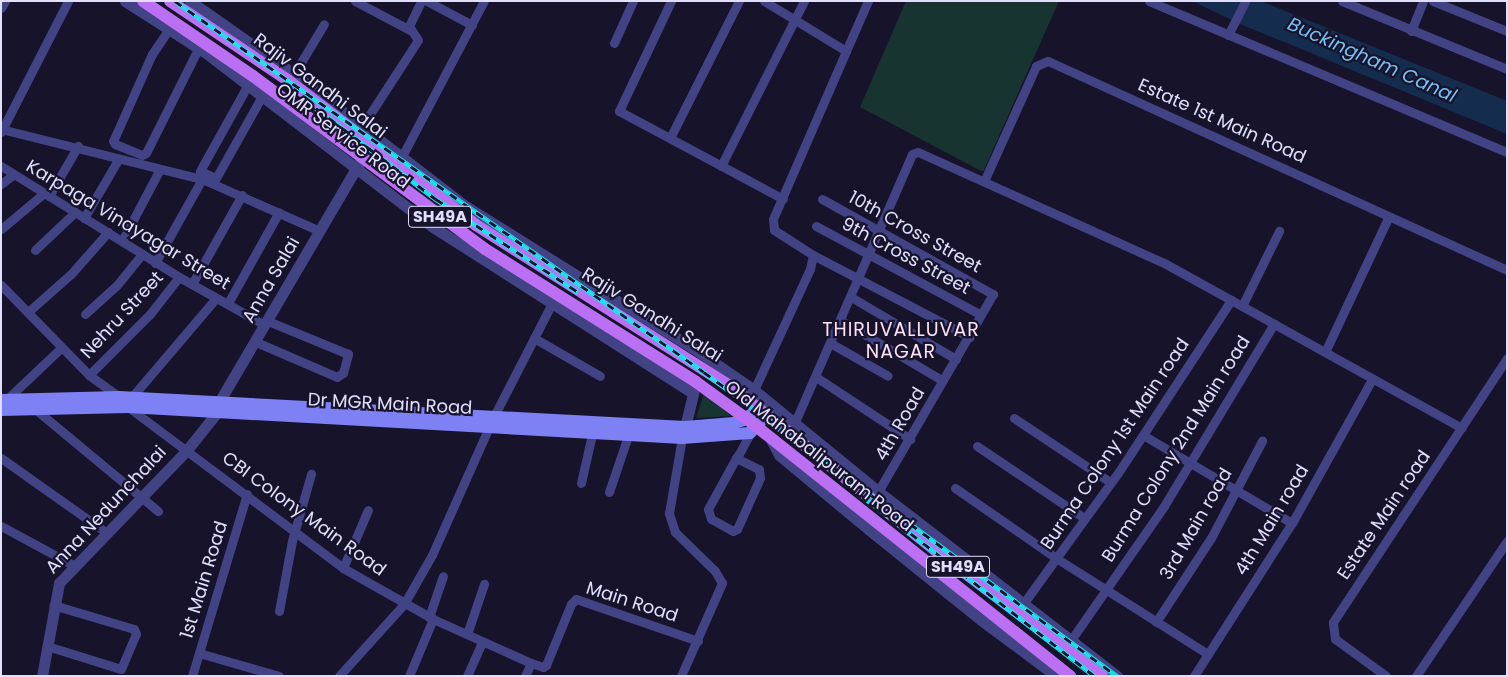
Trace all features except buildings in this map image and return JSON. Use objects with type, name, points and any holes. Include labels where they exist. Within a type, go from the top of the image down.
[{"type":"main road","name":"Old Mahabalipuram Road","points":[[143,1],[359,163],[485,249],[768,435],[882,534],[1064,674]]},
{"type":"main road","name":"Rajiv Gandhi Salai","points":[[170,1],[289,81],[359,131],[476,225],[609,308],[762,410],[876,496],[1102,676]]},
{"type":"main road","name":"Dr MGR Main Road","points":[[3,404],[126,401],[219,406],[382,423],[492,422],[684,432]]},
{"type":"main road","name":"Dr MGR Main Road","points":[[3,404],[35,409],[126,401]]},
{"type":"main road","points":[[752,426],[762,410]]},
{"type":"main road","name":"Dr MGR Main Road","points":[[492,422],[592,434],[628,436],[684,432],[734,423],[752,426]]},
{"type":"main road","points":[[1064,674],[1076,656]]},
{"type":"street","points":[[1,8],[5,1]]},
{"type":"street","points":[[2,130],[68,1]]},
{"type":"street","name":"OMR Service Road","points":[[125,1],[198,49],[250,80],[262,96],[359,163],[433,227],[552,303],[695,387]]},
{"type":"street","points":[[190,1],[294,74],[359,131],[418,40],[417,35],[410,30],[355,1]]},
{"type":"street","points":[[410,30],[410,23],[421,1]]},
{"type":"street","points":[[427,1],[472,25]]},
{"type":"street","points":[[484,1],[399,162],[467,207],[699,352],[754,390],[795,422],[876,496],[1023,604],[1116,676]]},
{"type":"street","points":[[614,43],[633,1]]},
{"type":"street","points":[[671,1],[619,108],[624,116],[670,138],[783,199]]},
{"type":"street","points":[[670,138],[739,1]]},
{"type":"street","points":[[764,1],[846,51]]},
{"type":"street","points":[[720,166],[804,1]]},
{"type":"street","points":[[868,1],[773,219],[774,230],[812,256],[860,278],[970,337]]},
{"type":"street","points":[[1149,1],[1230,31],[1507,152]]},
{"type":"street","points":[[1230,31],[1245,1]]},
{"type":"street","points":[[1342,1],[1507,69]]},
{"type":"street","points":[[1411,31],[1423,1]]},
{"type":"street","points":[[1433,1],[1507,31]]},
{"type":"street","points":[[294,74],[324,24]]},
{"type":"street","points":[[169,29],[152,54],[113,142],[115,144],[142,155],[146,153],[198,49]]},
{"type":"street","name":"Estate 1st Main Road","points":[[985,179],[1036,66],[1048,60],[1507,270]]},
{"type":"street","points":[[250,80],[200,171],[216,178],[262,96]]},
{"type":"street","name":"Karpaga Vinayagar Street","points":[[2,130],[78,146],[202,179],[320,231]]},
{"type":"street","points":[[1,229],[46,194],[78,146]]},
{"type":"street","points":[[795,422],[832,344],[914,152],[985,179],[1134,248],[1462,428]]},
{"type":"street","points":[[84,218],[119,158]]},
{"type":"street","name":"Anna Salai","points":[[219,406],[359,163]]},
{"type":"street","name":"Karpaga Vinayagar Street","points":[[1,166],[155,263],[216,298],[267,323],[348,354],[343,373],[337,377],[256,342]]},
{"type":"street","points":[[122,241],[160,169]]},
{"type":"street","points":[[1,184],[13,175]]},
{"type":"street","points":[[155,263],[202,179]]},
{"type":"street","points":[[192,284],[242,195]]},
{"type":"street","name":"10th Cross Street","points":[[822,199],[993,294]]},
{"type":"street","points":[[35,250],[75,212]]},
{"type":"street","points":[[228,303],[279,212]]},
{"type":"street","points":[[1325,352],[1389,216]]},
{"type":"street","name":"9th Cross Street","points":[[816,226],[981,315]]},
{"type":"street","points":[[1242,306],[1278,231]]},
{"type":"street","points":[[28,312],[70,274],[108,232]]},
{"type":"street","points":[[85,314],[117,285],[142,254]]},
{"type":"street","points":[[754,390],[807,277],[812,256]]},
{"type":"street","name":"Nehru Street","points":[[89,375],[150,314],[179,277]]},
{"type":"street","name":"CBI Colony Main Road","points":[[1,286],[89,375],[126,401],[187,450],[343,568],[431,618],[535,664]]},
{"type":"street","name":"4th Road","points":[[876,496],[970,337],[993,294]]},
{"type":"street","points":[[851,297],[956,359]]},
{"type":"street","points":[[126,401],[216,298]]},
{"type":"street","name":"Burma Colony 1st Main road","points":[[1023,604],[1143,434],[1231,300]]},
{"type":"street","points":[[340,676],[404,604],[432,555],[492,422],[552,303]]},
{"type":"street","points":[[842,321],[943,381]]},
{"type":"street","name":"Burma Colony 2nd Main road","points":[[1071,640],[1190,464],[1274,324]]},
{"type":"street","points":[[534,338],[600,376]]},
{"type":"street","points":[[832,344],[888,376]]},
{"type":"street","points":[[3,404],[61,348]]},
{"type":"street","name":"Estate Main road","points":[[1386,676],[1335,639],[1333,622],[1507,358]]},
{"type":"street","points":[[816,377],[910,440]]},
{"type":"street","name":"4th Main road","points":[[1194,676],[1292,523],[1372,378]]},
{"type":"street","points":[[681,676],[722,583],[715,571],[675,532],[669,513],[684,432],[695,387]]},
{"type":"street","name":"Anna Nedunchalai","points":[[42,676],[53,605],[59,584],[140,495],[187,450],[219,406]]},
{"type":"street","points":[[35,409],[158,511]]},
{"type":"street","points":[[1014,418],[1110,482]]},
{"type":"street","points":[[736,458],[759,469],[760,478],[737,530],[733,532],[712,519],[708,509],[752,426]]},
{"type":"street","points":[[581,483],[592,434]]},
{"type":"street","points":[[1143,434],[1235,492],[1292,523]]},
{"type":"street","points":[[609,492],[628,436]]},
{"type":"street","name":"3rd Main road","points":[[1156,622],[1210,538],[1262,441]]},
{"type":"street","points":[[977,446],[1084,518]]},
{"type":"street","points":[[1,458],[107,533]]},
{"type":"street","points":[[279,611],[294,531],[311,474]]},
{"type":"street","points":[[955,488],[1056,558],[1208,654]]},
{"type":"street","name":"1st Main Road","points":[[192,676],[247,494]]},
{"type":"street","points":[[343,568],[368,510]]},
{"type":"street","points":[[1,526],[75,566]]},
{"type":"street","points":[[1416,676],[1507,541]]},
{"type":"street","points":[[409,676],[431,618],[443,576]]},
{"type":"street","points":[[467,634],[484,584]]},
{"type":"street","name":"Main Road","points":[[535,664],[546,665],[571,604],[576,599],[698,641]]},
{"type":"street","points":[[47,646],[121,669],[136,634],[134,629],[53,605]]},
{"type":"street","points":[[467,676],[482,642]]},
{"type":"street","points":[[199,653],[279,676]]},
{"type":"street","points":[[525,676],[535,664]]},
{"type":"green space","points":[[906,1],[1059,1],[983,172],[860,107]]},
{"type":"green space","points":[[704,393],[731,416],[696,418]]},
{"type":"water","name":"Buckingham Canal","points":[[1192,1],[1261,1],[1507,101],[1507,134],[1240,24]]},
{"type":"railway","points":[[175,1],[704,372],[1117,676]]},
{"type":"railway","points":[[316,108],[436,199],[578,292]]},
{"type":"railway","points":[[860,494],[1095,676]]},
{"type":"district","name":"THIRUVALLUVAR NAGAR","points":[[901,341]]}]
